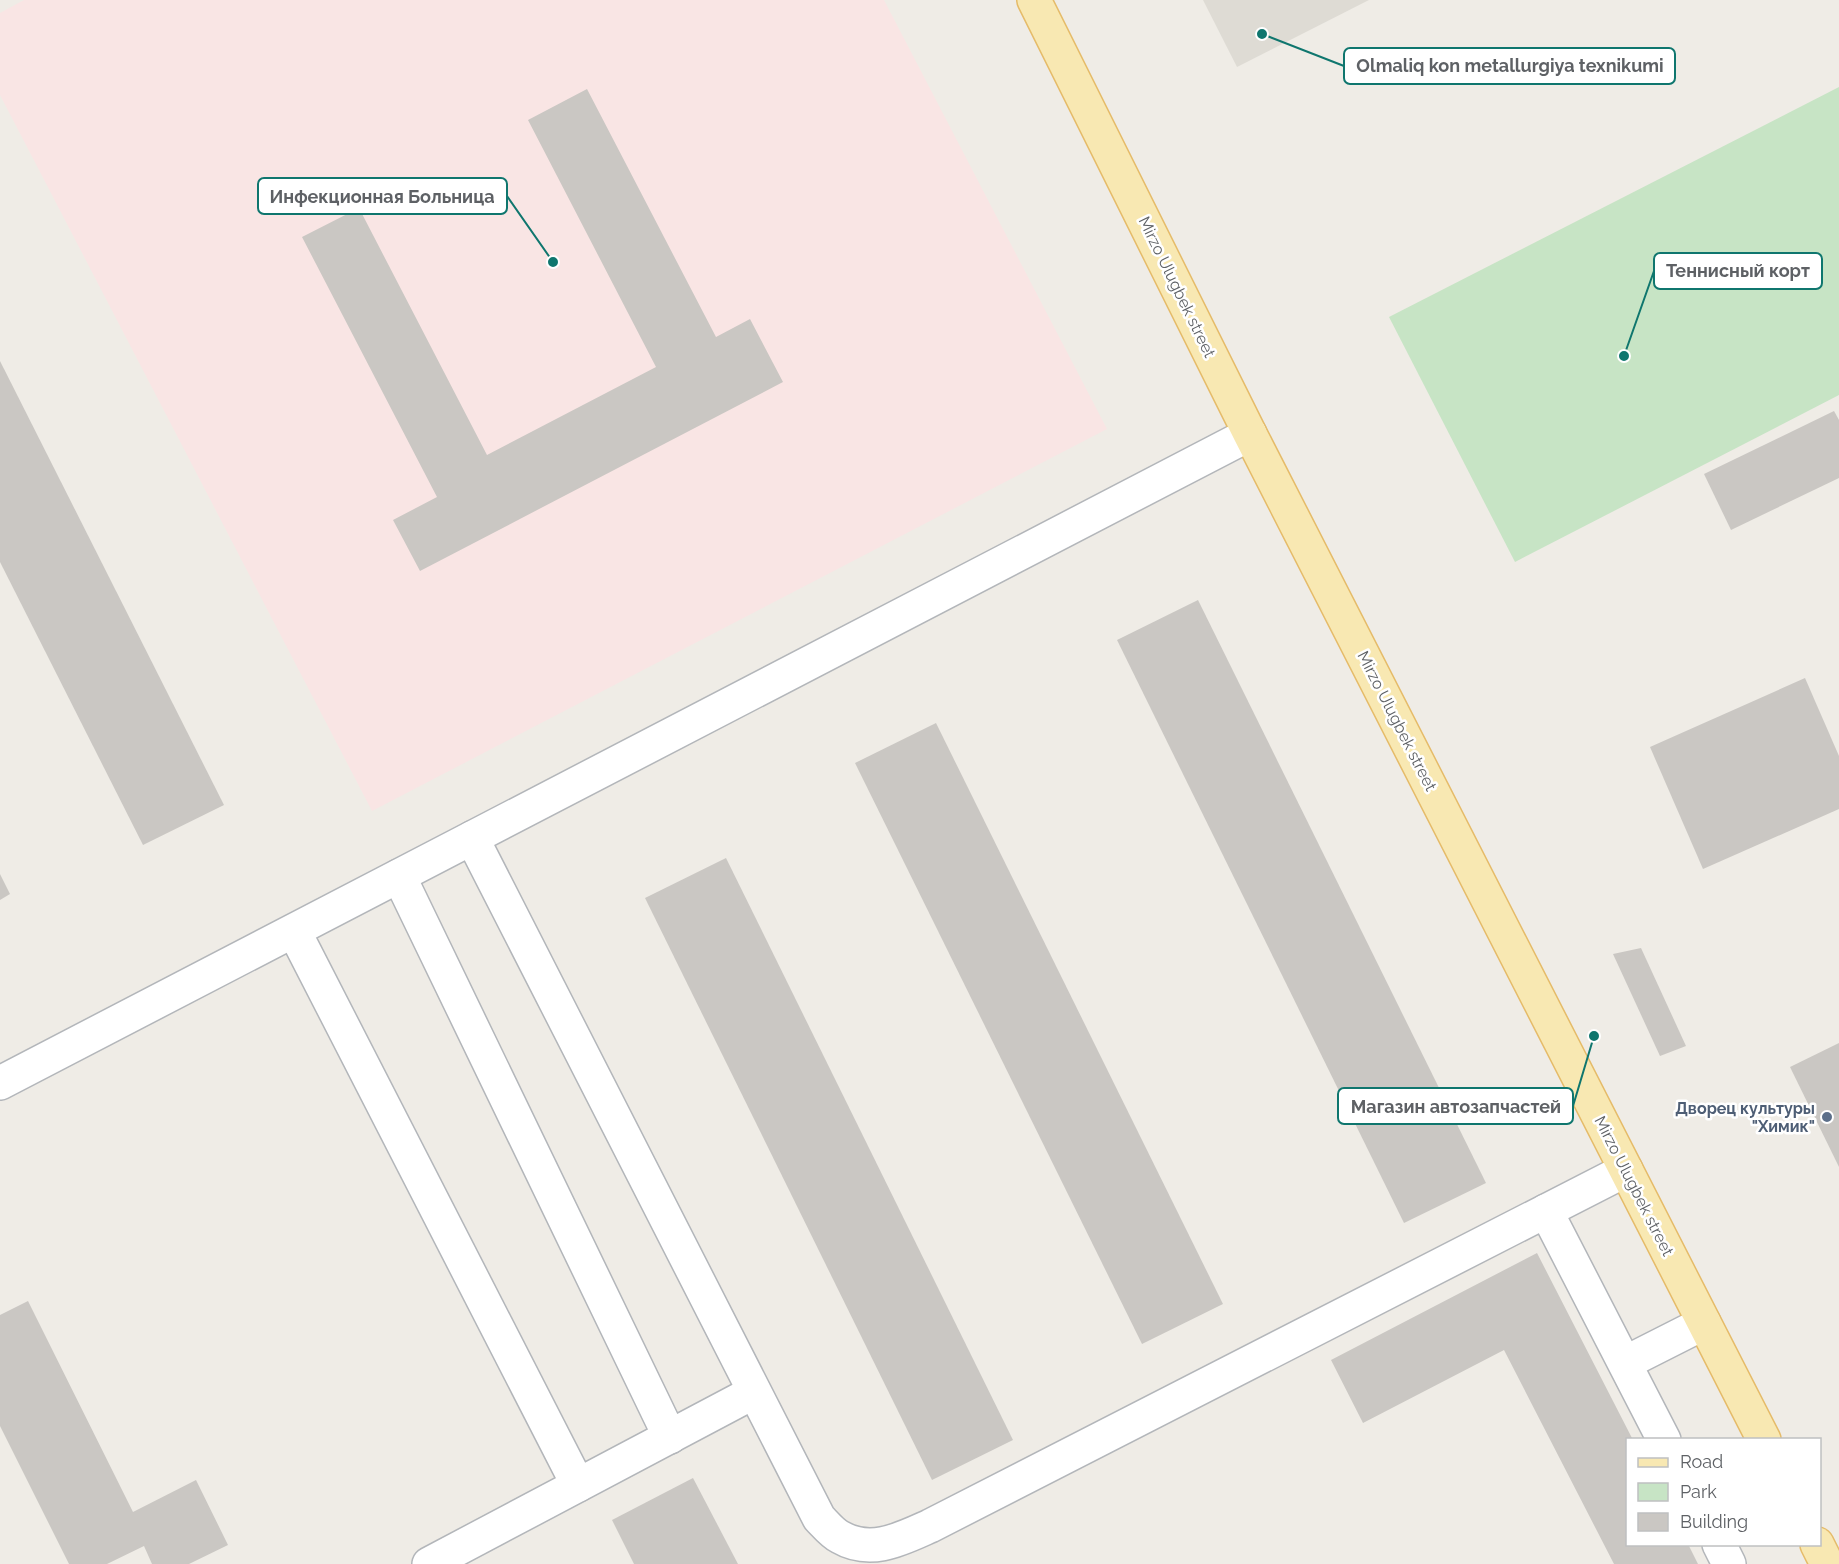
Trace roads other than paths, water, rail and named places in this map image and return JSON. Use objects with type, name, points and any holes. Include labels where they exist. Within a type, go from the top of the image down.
[{"type":"main road","name":"Mirzo Ulugbek street","points":[[1034,0],[1250,434],[1763,1438]]},
{"type":"main road","points":[[1818,1546],[1827,1564]]},
{"type":"street","points":[[0,1083],[1250,434]]},
{"type":"street","points":[[472,838],[819,1518],[840,1537],[870,1546],[892,1543],[930,1526],[1626,1170]]},
{"type":"street","points":[[399,876],[670,1437]]},
{"type":"street","points":[[294,931],[578,1485]]},
{"type":"street","points":[[1545,1211],[1663,1438]]},
{"type":"street","points":[[1625,1363],[1704,1323]]},
{"type":"street","points":[[429,1564],[754,1392]]},
{"type":"street","points":[[1720,1546],[1729,1564]]},
{"type":"place","name":"Olmaliq kon metallurgiya texnikumi","points":[[1262,34]]},
{"type":"place","name":"Инфекционная Больница","points":[[553,262]]},
{"type":"place","name":"Теннисный корт","points":[[1624,356]]},
{"type":"place","name":"Магазин автозапчастей","points":[[1594,1036]]},
{"type":"place","name":"Дворец культуры \"Химик\"","points":[[1827,1117]]}]
